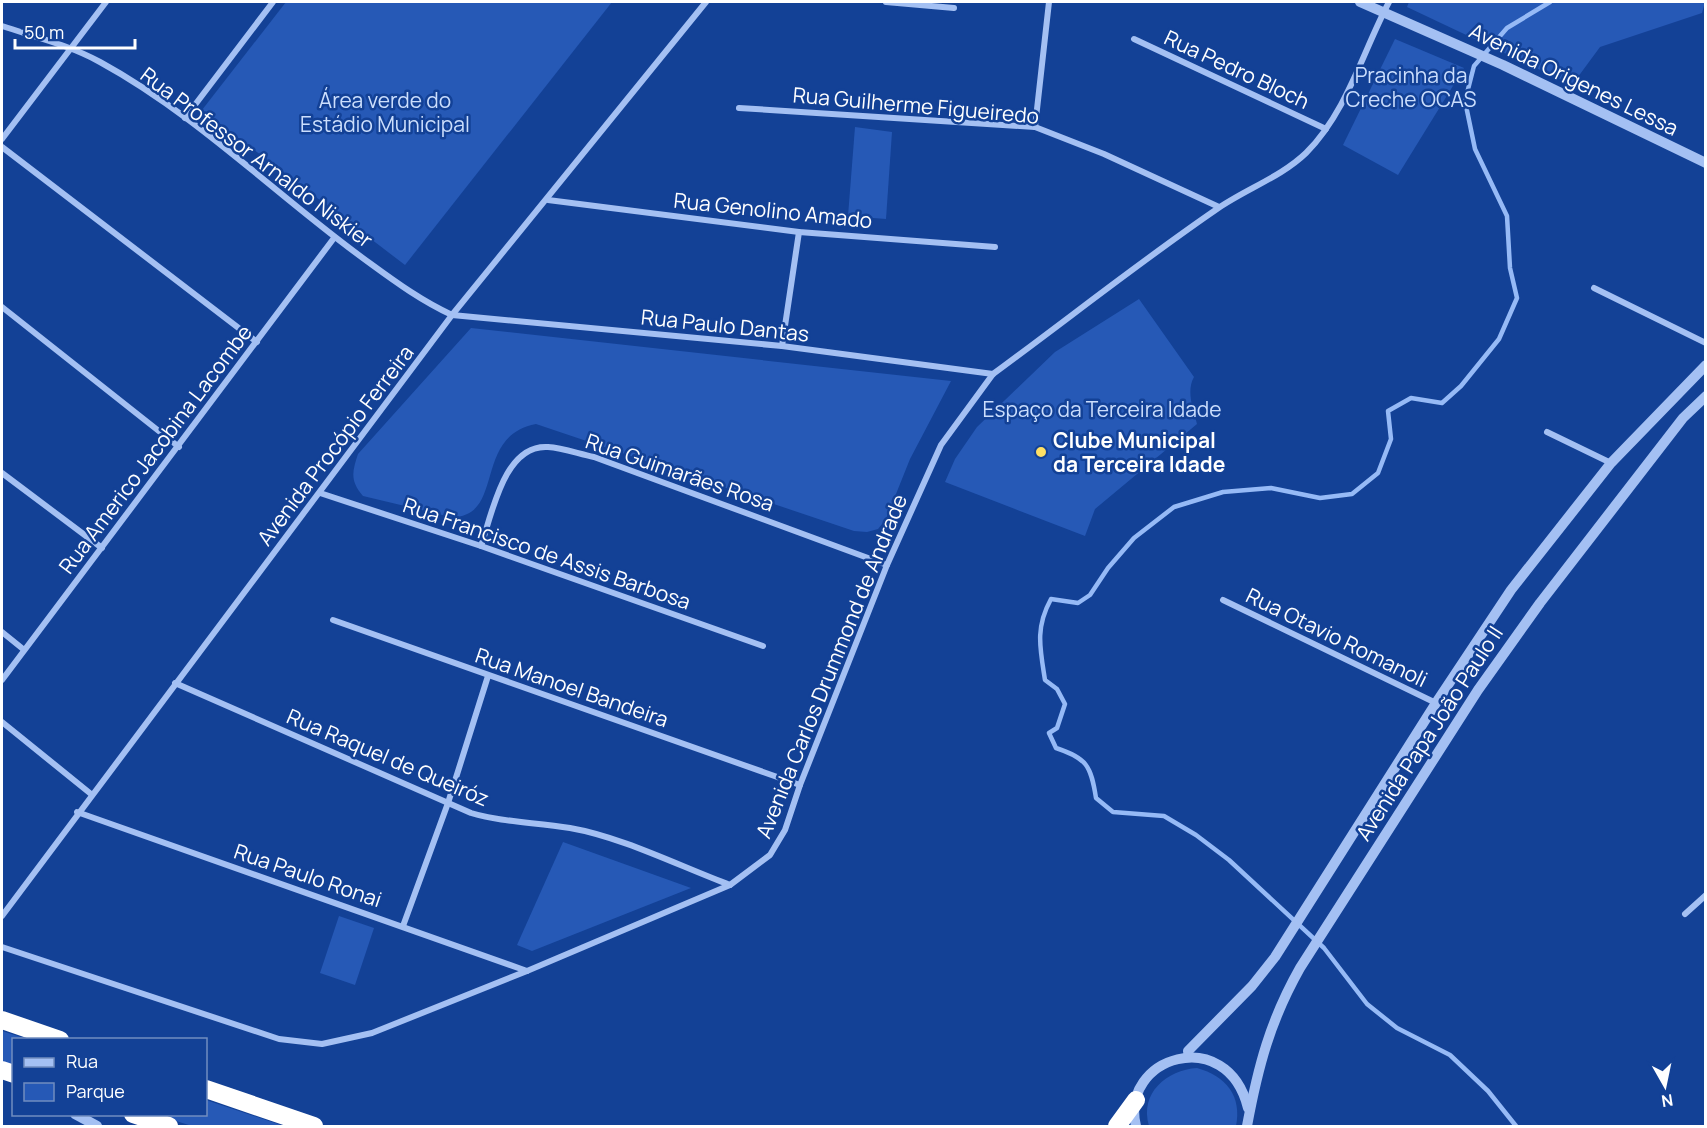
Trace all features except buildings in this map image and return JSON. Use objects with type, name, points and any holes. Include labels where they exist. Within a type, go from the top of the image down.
[{"type":"highway","points":[[2,1020],[54,1038]]},
{"type":"highway","points":[[207,1089],[314,1126]]},
{"type":"highway","points":[[1117,1126],[1136,1100]]},
{"type":"highway","points":[[139,1116],[169,1126]]},
{"type":"street","points":[[2,139],[106,2]]},
{"type":"street","points":[[185,118],[273,2]]},
{"type":"street","name":"Avenida Procópio Ferreira","points":[[2,916],[77,812],[320,493],[452,315],[548,200],[592,140],[706,2]]},
{"type":"street","points":[[886,2],[954,8]]},
{"type":"street","points":[[1035,127],[1049,2]]},
{"type":"street","name":"Avenida Origenes Lessa","points":[[1360,2],[1503,65],[1706,163]]},
{"type":"street","name":"Avenida Carlos Drummond de Andrade","points":[[2,947],[279,1039],[322,1044],[372,1033],[527,971],[730,885],[770,855],[785,830],[800,785],[887,565],[941,445],[993,374],[1219,207],[1281,171],[1305,153],[1326,129],[1352,81],[1389,2]]},
{"type":"street","name":"Rua Professor Arnaldo Niskier","points":[[2,26],[71,48],[128,79],[185,118],[334,238],[427,303],[452,315]]},
{"type":"street","name":"Rua Pedro Bloch","points":[[1134,39],[1326,129]]},
{"type":"street","name":"Rua Guilherme Figueiredo","points":[[738,108],[1035,127],[1104,154],[1219,207]]},
{"type":"street","points":[[2,147],[257,342]]},
{"type":"street","name":"Rua Genolino Amado","points":[[548,200],[799,232],[995,247]]},
{"type":"street","points":[[782,346],[799,232]]},
{"type":"street","name":"Rua Americo Jacobina Lacombe","points":[[2,680],[23,649],[179,447],[334,238]]},
{"type":"street","points":[[1594,288],[1706,343]]},
{"type":"street","points":[[2,307],[179,447]]},
{"type":"street","name":"Rua Paulo Dantas","points":[[452,315],[782,346],[993,374]]},
{"type":"street","name":"Avenida Papa João Paulo II","points":[[1188,1057],[1188,1051],[1252,986],[1275,957],[1511,590],[1611,463],[1706,365]]},
{"type":"street","name":"Avenida Papa João Paulo II","points":[[1247,1126],[1259,1064],[1270,1029],[1281,1002],[1322,933],[1479,690],[1533,613],[1683,418],[1706,396]]},
{"type":"street","points":[[1547,432],[1611,463]]},
{"type":"street","name":"Rua Guimarães Rosa","points":[[481,546],[509,468],[526,451],[546,447],[594,457],[887,565]]},
{"type":"street","points":[[2,473],[102,548]]},
{"type":"street","name":"Rua Francisco de Assis Barbosa","points":[[320,493],[481,546],[763,646]]},
{"type":"street","name":"Rua Otavio Romanoli","points":[[1223,600],[1436,704]]},
{"type":"street","name":"Rua Manoel Bandeira","points":[[333,620],[800,785]]},
{"type":"street","points":[[2,632],[23,649]]},
{"type":"street","points":[[403,926],[448,803],[488,676]]},
{"type":"street","name":"Rua Raquel de Queiróz","points":[[175,683],[448,803],[497,821],[571,828],[612,840],[730,885]]},
{"type":"street","points":[[2,722],[91,794]]},
{"type":"street","name":"Rua Paulo Ronai","points":[[77,812],[527,971]]},
{"type":"street","points":[[1684,914],[1706,895]]},
{"type":"street","points":[[1136,1126],[1136,1100],[1142,1085],[1154,1071],[1170,1061],[1188,1057],[1206,1059],[1222,1066],[1235,1077],[1244,1092],[1249,1109],[1247,1126]]},
{"type":"street","points":[[79,1116],[97,1126]]},
{"type":"green space","name":"Área verde do Estádio Municipal","points":[[286,2],[612,2],[405,265],[202,110]]},
{"type":"green space","points":[[1409,2],[1705,2],[1702,13],[1600,47],[1572,85],[1407,7]]},
{"type":"green space","name":"Pracinha da Creche OCAS","points":[[1395,39],[1464,68],[1398,175],[1343,145]]},
{"type":"green space","points":[[855,127],[892,132],[886,219],[848,216]]},
{"type":"green space","name":"Espaço da Terceira Idade","points":[[1139,299],[1194,377],[1190,394],[1197,424],[1095,509],[1085,536],[945,482],[955,459],[977,427],[1055,352]]},
{"type":"green space","points":[[471,328],[951,381],[910,459],[886,519],[878,529],[867,532],[854,531],[536,424],[516,431],[503,444],[478,505],[468,514],[451,517],[363,496],[353,476],[358,454]]},
{"type":"green space","points":[[563,842],[691,888],[532,951],[517,945]]},
{"type":"green space","points":[[339,916],[374,928],[355,985],[320,973]]},
{"type":"green space","points":[[2,1031],[24,1038],[12,1038],[12,1066],[2,1062]]},
{"type":"green space","points":[[1197,1068],[1216,1076],[1230,1089],[1237,1105],[1236,1126],[1149,1126],[1148,1103],[1158,1085],[1175,1073]]},
{"type":"green space","points":[[207,1100],[284,1126],[192,1126],[160,1116],[207,1116]]},
{"type":"waterway","points":[[1516,1126],[1488,1091],[1450,1055],[1397,1028],[1367,1004],[1324,948],[1229,860],[1196,835],[1164,816],[1113,812],[1096,798],[1092,778],[1086,765],[1075,756],[1056,748],[1049,733],[1057,728],[1065,704],[1057,689],[1045,680],[1040,638],[1043,619],[1051,599],[1078,603],[1090,595],[1108,568],[1134,538],[1174,507],[1223,492],[1271,488],[1320,498],[1352,494],[1378,473],[1391,439],[1388,411],[1411,398],[1442,403],[1461,386],[1499,339],[1517,298],[1510,268],[1507,216],[1475,149],[1465,101],[1474,66],[1507,28],[1550,2]]},
{"type":"place","name":"Clube Municipal da Terceira Idade","points":[[1041,452]]}]
